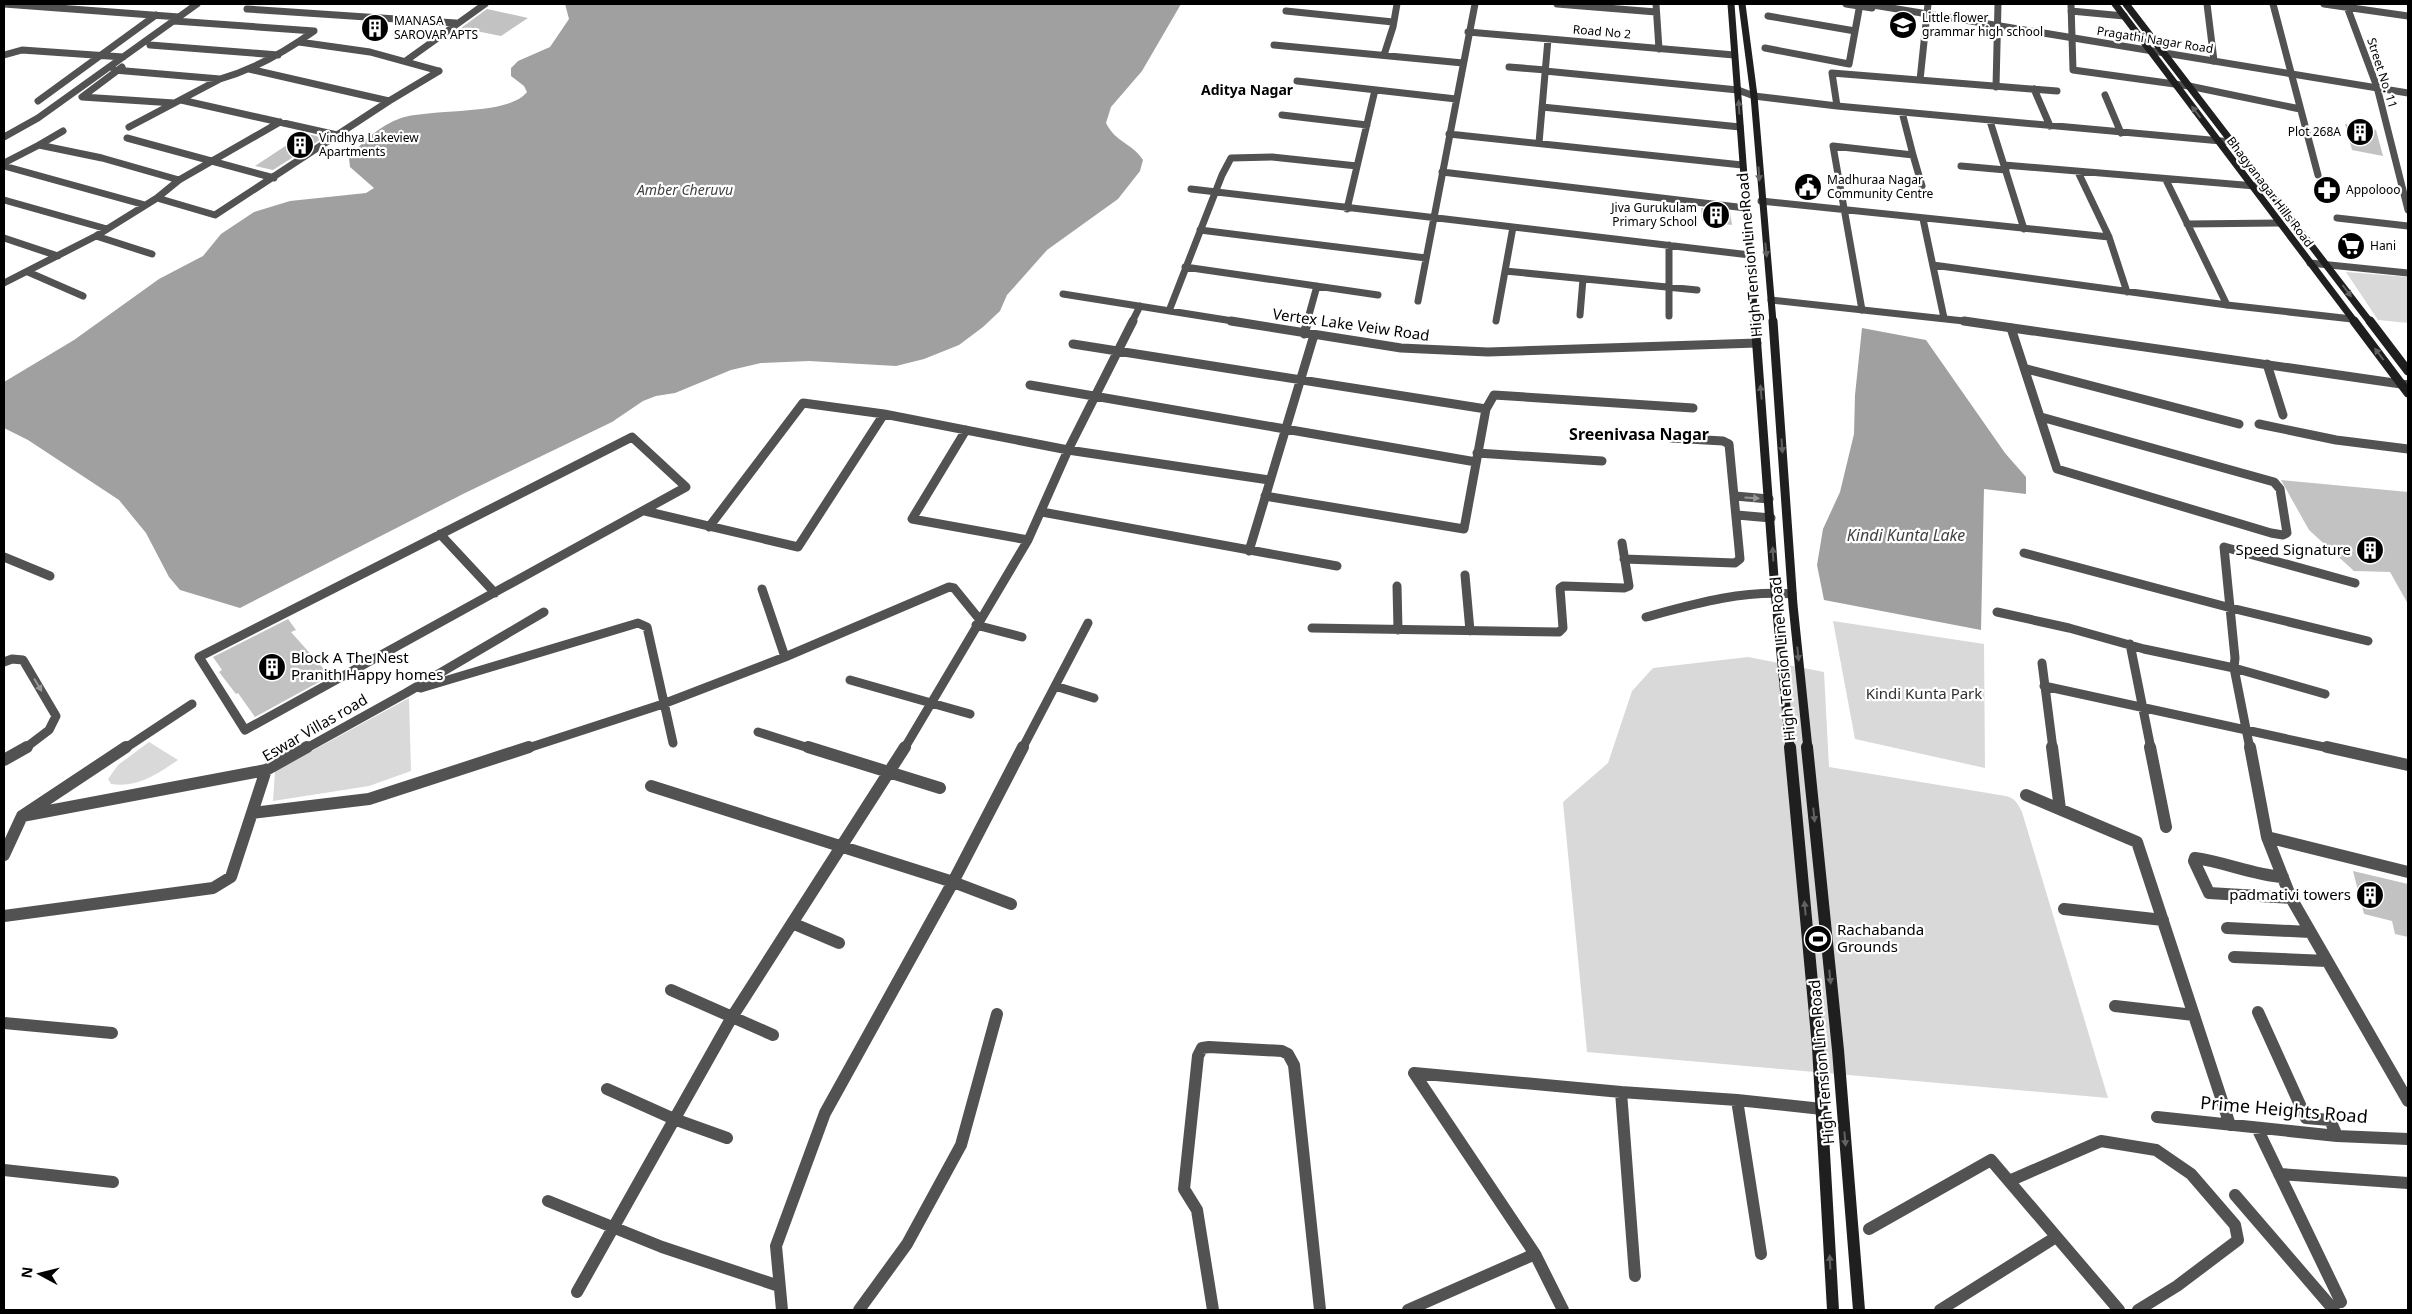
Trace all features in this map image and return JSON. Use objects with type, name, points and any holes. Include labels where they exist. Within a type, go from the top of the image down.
[{"type":"main road","name":"High Tension Line Road","points":[[1730,4],[1771,518],[1775,591],[1818,1047],[1833,1310]]},
{"type":"main road","name":"High Tension Line Road","points":[[1742,4],[1749,45],[1754,96],[1792,594],[1838,1050],[1859,1310]]},
{"type":"main road","name":"Bhagyanagar Hills Road","points":[[2115,4],[2310,264],[2405,384],[2408,393]]},
{"type":"main road","name":"Bhagyanagar Hills Road","points":[[2126,4],[2408,371]]},
{"type":"main road","points":[[2299,249],[2316,250]]},
{"type":"street","points":[[4,4],[156,15],[179,20],[314,31],[280,55],[220,79],[129,127]]},
{"type":"street","points":[[197,4],[150,45],[82,96],[178,101],[337,135]]},
{"type":"street","points":[[288,12],[296,4]]},
{"type":"street","points":[[407,60],[485,4]]},
{"type":"street","points":[[1384,55],[1397,4]]},
{"type":"street","points":[[1418,301],[1468,32],[1475,4]]},
{"type":"street","points":[[1557,4],[1656,12]]},
{"type":"street","points":[[1656,4],[1659,49]]},
{"type":"street","name":"Pragathi Nagar Road","points":[[1846,4],[1927,14],[2408,92]]},
{"type":"street","name":"Pragathi Nagar Road","points":[[1867,4],[1898,10]]},
{"type":"street","points":[[1920,80],[1928,4]]},
{"type":"street","points":[[1996,87],[1998,4]]},
{"type":"street","points":[[2207,4],[2214,61]]},
{"type":"street","points":[[2273,4],[2318,175]]},
{"type":"street","points":[[2324,4],[2408,16]]},
{"type":"street","points":[[1765,48],[1849,64],[1860,5]]},
{"type":"street","name":"Street No. 11","points":[[2346,6],[2377,87],[2408,210]]},
{"type":"street","points":[[2124,16],[2071,7],[2073,70],[2189,86],[2300,109]]},
{"type":"street","points":[[247,8],[456,23]]},
{"type":"street","points":[[1286,11],[1393,22]]},
{"type":"street","points":[[38,102],[156,15]]},
{"type":"street","points":[[1768,16],[1855,31]]},
{"type":"street","points":[[4,137],[38,118],[123,57],[179,20]]},
{"type":"street","name":"Road No 2","points":[[1468,32],[1734,55]]},
{"type":"street","points":[[1539,143],[1548,39]]},
{"type":"street","points":[[157,198],[215,215],[438,71],[407,60],[320,43],[299,42]]},
{"type":"street","points":[[150,45],[280,55]]},
{"type":"street","points":[[1274,45],[1463,63]]},
{"type":"street","points":[[4,55],[22,50],[123,57]]},
{"type":"street","points":[[1509,67],[1738,90],[1754,96],[1837,106],[2232,142]]},
{"type":"street","points":[[107,69],[220,79]]},
{"type":"street","points":[[249,69],[389,101]]},
{"type":"street","points":[[1837,106],[1832,73],[2058,91]]},
{"type":"street","points":[[1296,81],[1456,99]]},
{"type":"street","points":[[2034,89],[2050,126]]},
{"type":"street","points":[[1347,209],[1375,90]]},
{"type":"street","points":[[2105,95],[2121,133]]},
{"type":"street","points":[[1542,107],[1740,127]]},
{"type":"street","points":[[1902,112],[1922,186]]},
{"type":"street","points":[[1282,115],[1367,125]]},
{"type":"street","points":[[1990,121],[2024,229]]},
{"type":"street","points":[[6,280],[28,272],[96,236],[157,198],[179,180],[280,122]]},
{"type":"street","points":[[4,165],[63,131]]},
{"type":"street","points":[[1449,134],[1742,164]]},
{"type":"street","points":[[127,138],[215,160],[274,178]]},
{"type":"street","points":[[40,145],[102,158],[179,180]]},
{"type":"street","points":[[1862,310],[1833,146],[1914,155]]},
{"type":"street","points":[[1169,311],[1185,267],[1230,159],[1235,156],[1281,158],[1357,166]]},
{"type":"street","points":[[4,165],[145,205]]},
{"type":"street","points":[[1961,166],[2078,172],[2267,187]]},
{"type":"street","points":[[1442,172],[1746,208]]},
{"type":"street","points":[[2078,172],[2109,237],[2128,292]]},
{"type":"street","points":[[2166,180],[2227,305]]},
{"type":"street","points":[[1191,190],[1750,255]]},
{"type":"street","points":[[4,200],[106,229]]},
{"type":"street","points":[[1761,201],[2109,237]]},
{"type":"street","points":[[2337,218],[2408,226]]},
{"type":"street","points":[[1923,219],[1944,318]]},
{"type":"street","points":[[2187,224],[2279,223]]},
{"type":"street","points":[[1496,321],[1513,227]]},
{"type":"street","points":[[1200,230],[1426,258]]},
{"type":"street","points":[[96,236],[152,254]]},
{"type":"street","points":[[4,238],[58,256]]},
{"type":"street","points":[[1669,245],[1669,316]]},
{"type":"street","points":[[2310,264],[2408,273]]},
{"type":"street","points":[[1933,265],[2227,305],[2352,319]]},
{"type":"street","points":[[1185,267],[1378,295]]},
{"type":"street","points":[[1505,271],[1697,290]]},
{"type":"street","points":[[28,272],[83,296]]},
{"type":"street","points":[[1580,315],[1584,279]]},
{"type":"street","points":[[1304,334],[1317,286]]},
{"type":"street","name":"Vertex Lake Veiw Road","points":[[1063,294],[1401,348],[1488,352],[1757,343]]},
{"type":"street","points":[[1771,300],[1944,318],[2405,384]]},
{"type":"street","points":[[576,1292],[732,1017],[890,773],[1028,540],[1068,450],[1119,352],[1140,306]]},
{"type":"street","points":[[2011,328],[2026,369],[2056,467],[2060,470],[2270,533],[2283,536],[2287,534],[2280,489],[2274,482],[2041,417]]},
{"type":"street","points":[[1249,552],[1284,428],[1301,381],[1314,335]]},
{"type":"street","points":[[1073,344],[1486,410]]},
{"type":"street","points":[[2267,364],[2283,415]]},
{"type":"street","points":[[2026,369],[2239,424]]},
{"type":"street","points":[[1030,385],[1477,458],[1602,460]]},
{"type":"street","points":[[1265,496],[1464,528],[1486,410],[1494,395],[1693,408]]},
{"type":"street","points":[[709,527],[803,403],[884,414],[1068,450],[1269,480]]},
{"type":"street","points":[[645,511],[798,547],[884,414]]},
{"type":"street","points":[[2259,424],[2336,440],[2408,449]]},
{"type":"street","points":[[966,430],[912,519],[1028,540]]},
{"type":"street","points":[[632,437],[686,487],[645,511],[245,730],[199,657],[632,437]]},
{"type":"street","points":[[1624,559],[1737,562],[1740,559],[1729,444],[1722,440],[1671,438]]},
{"type":"street","points":[[1735,496],[1769,499]]},
{"type":"street","points":[[1042,512],[1249,552],[1337,566]]},
{"type":"street","points":[[1737,515],[1771,518]]},
{"type":"street","points":[[440,534],[495,593]]},
{"type":"street","points":[[1312,628],[1559,632],[1563,628],[1561,587],[1566,585],[1628,588],[1622,543]]},
{"type":"street","points":[[2355,583],[2224,547],[2231,608],[2234,668],[2267,837],[2291,898],[2408,1101]]},
{"type":"street","points":[[2024,553],[2231,608],[2368,641]]},
{"type":"street","points":[[4,557],[50,576]]},
{"type":"street","points":[[1465,575],[1470,631]]},
{"type":"street","points":[[1397,586],[1398,630]]},
{"type":"street","points":[[252,813],[369,799],[664,704],[785,657],[949,587],[954,588],[978,622],[1022,637]]},
{"type":"street","points":[[762,589],[785,657]]},
{"type":"street","points":[[1646,616],[1703,602],[1762,592],[1775,591],[1792,594]]},
{"type":"street","name":"Eswar Villas road","points":[[4,916],[213,888],[231,877],[266,770],[406,693],[544,612]]},
{"type":"street","points":[[1997,612],[2234,668],[2325,694]]},
{"type":"street","points":[[406,693],[638,622],[647,627],[673,743]]},
{"type":"street","points":[[782,1310],[776,1246],[825,1113],[953,882],[1088,623]]},
{"type":"street","points":[[2130,644],[2166,827]]},
{"type":"street","points":[[4,662],[12,659],[23,660],[56,716],[54,727],[4,760]]},
{"type":"street","points":[[2042,663],[2060,810]]},
{"type":"street","points":[[850,680],[970,714]]},
{"type":"street","points":[[1055,686],[1094,698]]},
{"type":"street","points":[[2044,686],[2408,765]]},
{"type":"street","points":[[4,855],[22,816],[192,704]]},
{"type":"street","points":[[758,732],[940,788]]},
{"type":"street","points":[[22,816],[266,770]]},
{"type":"street","points":[[651,786],[841,848],[953,882],[1011,904]]},
{"type":"street","points":[[2026,795],[2137,842],[2230,1125]]},
{"type":"street","points":[[2267,837],[2408,872]]},
{"type":"street","points":[[2283,877],[2262,877],[2210,860],[2195,858],[2194,861],[2209,893],[2215,895],[2291,898]]},
{"type":"street","points":[[2064,909],[2163,920]]},
{"type":"street","points":[[792,923],[839,943]]},
{"type":"street","points":[[2226,928],[2310,932]]},
{"type":"street","points":[[2234,957],[2327,961]]},
{"type":"street","points":[[672,990],[773,1035]]},
{"type":"street","points":[[2115,1006],[2194,1015]]},
{"type":"street","points":[[2258,1012],[2306,1118],[2330,1120],[2337,1136]]},
{"type":"street","points":[[859,1310],[907,1244],[961,1145],[997,1014]]},
{"type":"street","points":[[4,1023],[112,1033]]},
{"type":"street","points":[[1213,1310],[1197,1210],[1184,1189],[1198,1056],[1202,1048],[1209,1047],[1282,1051],[1288,1054],[1294,1065],[1320,1310]]},
{"type":"street","points":[[1563,1310],[1535,1254],[1414,1073],[1822,1109]]},
{"type":"street","points":[[606,1089],[674,1119],[727,1138]]},
{"type":"street","points":[[1621,1092],[1635,1276]]},
{"type":"street","points":[[1737,1100],[1762,1254]]},
{"type":"street","name":"Prime Heights Road","points":[[2157,1117],[2337,1136],[2408,1139]]},
{"type":"street","points":[[2257,1128],[2337,1306]]},
{"type":"street","points":[[2009,1180],[2101,1141],[2156,1150],[2191,1174],[2235,1225],[2238,1240],[2177,1286],[2138,1310]]},
{"type":"street","points":[[1869,1229],[1991,1160],[2119,1310]]},
{"type":"street","points":[[4,1170],[113,1182]]},
{"type":"street","points":[[2279,1174],[2408,1183]]},
{"type":"street","points":[[2236,1195],[2337,1306]]},
{"type":"street","points":[[548,1201],[612,1230],[708,1264],[779,1286]]},
{"type":"street","points":[[1940,1310],[2056,1236]]},
{"type":"street","points":[[1408,1310],[1535,1254]]},
{"type":"green space","points":[[2346,272],[2408,277],[2408,323],[2378,320]]},
{"type":"green space","name":"Kindi Kunta Park","points":[[1833,621],[1984,644],[1985,768],[1855,739]]},
{"type":"green space","name":"Rachabanda Grounds","points":[[1748,657],[1824,672],[1829,767],[2006,796],[2016,802],[2022,812],[2108,1098],[1587,1052],[1563,802],[1608,763],[1632,691],[1653,668]]},
{"type":"green space","points":[[409,698],[411,771],[369,786],[273,801],[275,771]]},
{"type":"green space","points":[[149,742],[178,760],[155,775],[139,782],[121,785],[111,784],[108,779],[118,765]]},
{"type":"water","name":"Amber Cheruvu","points":[[565,4],[1181,4],[1142,71],[1111,107],[1106,123],[1114,135],[1134,149],[1143,160],[1140,171],[1118,199],[1047,250],[1007,295],[1000,311],[959,345],[924,359],[896,366],[809,361],[761,363],[731,370],[675,393],[656,396],[643,401],[612,422],[463,494],[240,608],[180,590],[169,577],[146,533],[119,500],[28,440],[4,428],[4,382],[74,340],[159,279],[203,256],[221,234],[254,212],[290,201],[366,193],[374,188],[350,167],[349,158],[366,140],[393,121],[414,115],[487,108],[518,100],[527,92],[524,86],[511,76],[511,68],[518,61],[550,47],[569,19]]},
{"type":"water","name":"Kindi Kunta Lake","points":[[1862,328],[1926,340],[2005,453],[2026,477],[2026,494],[1984,489],[1981,630],[1824,600],[1817,565],[1823,529],[1840,492],[1854,434],[1855,395]]},
{"type":"building","points":[[487,9],[528,18],[501,36],[461,28]]},
{"type":"building","points":[[2345,124],[2376,130],[2383,156],[2352,150]]},
{"type":"building","name":"Vindhya Lakeview Apartments","points":[[305,133],[323,138],[273,170],[255,166]]},
{"type":"building","name":"Jiva Gurukulam Primary School","points":[[1701,208],[1730,211],[1732,225],[1702,221]]},
{"type":"building","name":"Speed Signature","points":[[2281,480],[2408,492],[2408,604],[2390,572],[2354,571],[2309,530]]},
{"type":"building","name":"Block A The Nest Pranith Happy homes","points":[[288,619],[296,630],[291,632],[330,676],[255,717],[238,693],[236,694],[219,672],[222,670],[213,657]]},
{"type":"building","points":[[2353,871],[2408,884],[2408,937],[2395,934],[2392,921],[2364,914]]},
{"type":"place","name":"Little flower grammar high school","points":[[1903,25]]},
{"type":"place","name":"MANASA SAROVAR APTS","points":[[375,28]]},
{"type":"place","name":"Plot 268A","points":[[2360,132]]},
{"type":"place","name":"Vindhya Lakeview Apartments","points":[[300,145]]},
{"type":"place","name":"Madhuraa Nagar Community Centre","points":[[1808,187]]},
{"type":"place","name":"Appolooo","points":[[2327,190]]},
{"type":"place","name":"Jiva Gurukulam Primary School","points":[[1716,215]]},
{"type":"place","name":"Hani","points":[[2351,246]]},
{"type":"place","name":"Speed Signature","points":[[2370,550]]},
{"type":"place","name":"Block A The Nest Pranith Happy homes","points":[[272,667]]},
{"type":"place","name":"padmativi towers","points":[[2370,895]]},
{"type":"place","name":"Rachabanda Grounds","points":[[1818,939]]},
{"type":"district","name":"Aditya Nagar","points":[[1247,90]]},
{"type":"district","name":"Sreenivasa Nagar","points":[[1639,434]]}]
